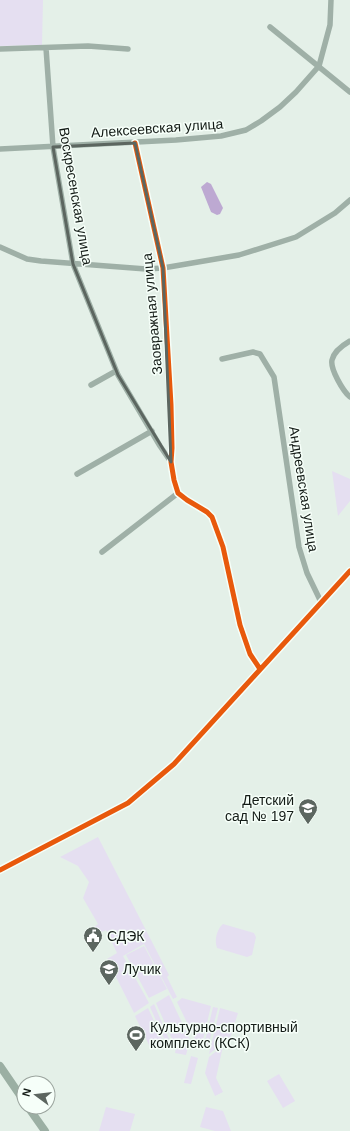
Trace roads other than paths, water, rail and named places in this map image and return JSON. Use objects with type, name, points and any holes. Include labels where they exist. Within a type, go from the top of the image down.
[{"type":"street","name":"Алексеевская улица","points":[[0,149],[135,143],[221,136],[246,130],[261,122],[280,107],[296,92],[319,66],[330,25],[331,0]]},
{"type":"street","points":[[270,28],[350,92]]},
{"type":"street","points":[[0,49],[88,46],[128,48]]},
{"type":"street","name":"Воскресенская улица","points":[[46,48],[53,147],[73,264],[115,368],[160,446],[171,462]]},
{"type":"street","name":"Заовражная улица","points":[[135,143],[163,268],[171,405],[171,462]]},
{"type":"street","points":[[0,247],[27,259],[146,269],[163,268],[239,255],[296,237],[335,213],[350,200]]},
{"type":"street","points":[[348,342],[338,350],[332,360],[338,379],[350,397]]},
{"type":"street","name":"Андреевская улица","points":[[222,359],[253,352],[257,353],[274,377],[299,547],[307,573],[321,602]]},
{"type":"street","points":[[91,385],[115,368]]},
{"type":"street","points":[[77,474],[152,431]]},
{"type":"street","points":[[171,462],[178,493],[207,512],[212,517],[223,547],[240,625],[250,654],[260,669]]},
{"type":"street","points":[[102,552],[178,493]]},
{"type":"street","points":[[0,870],[128,803],[174,764],[350,571]]},
{"type":"street","points":[[0,1066],[16,1089]]},
{"type":"street","points":[[34,1115],[45,1131]]},
{"type":"place","name":"Детский сад № 197","points":[[308,825]]},
{"type":"place","name":"СДЭК","points":[[93,953]]},
{"type":"place","name":"Лучик","points":[[109,986]]},
{"type":"place","name":"Культурно-спортивный комплекс (КСК)","points":[[136,1052]]}]
